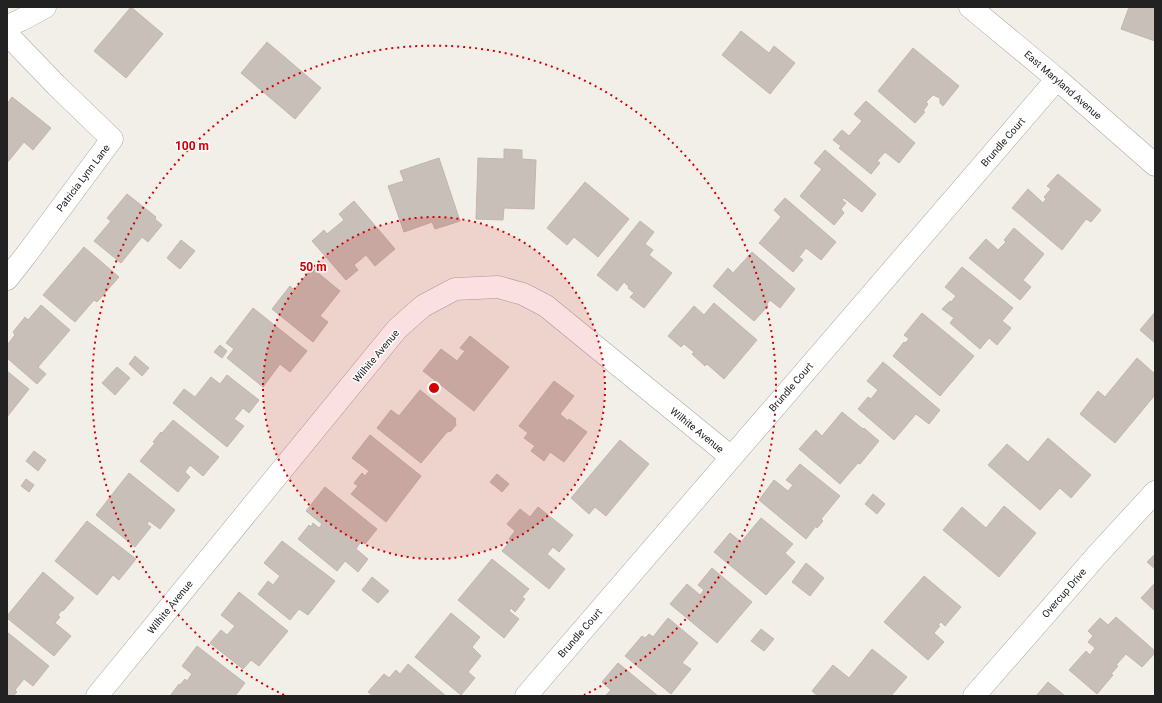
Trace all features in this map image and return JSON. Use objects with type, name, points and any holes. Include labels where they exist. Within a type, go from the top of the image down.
[{"type":"street","points":[[7,26],[45,7]]},
{"type":"street","name":"East Maryland Avenue","points":[[970,7],[1057,79],[1155,165]]},
{"type":"street","name":"Patricia Lynn Lane","points":[[7,34],[56,85],[112,139],[7,279]]},
{"type":"street","name":"Brundle Court","points":[[526,696],[1057,79]]},
{"type":"street","name":"Wilhite Avenue","points":[[97,696],[398,329],[423,306],[455,289],[498,286],[524,294],[546,306],[731,457]]},
{"type":"street","name":"Overcup Drive","points":[[974,696],[1098,554],[1155,492]]},
{"type":"building","points":[[131,7],[163,34],[126,78],[94,51]]},
{"type":"building","points":[[1129,7],[1155,7],[1155,41],[1121,29]]},
{"type":"building","points":[[741,31],[769,53],[774,46],[795,63],[770,94],[722,55]]},
{"type":"building","points":[[267,42],[321,88],[295,119],[241,73]]},
{"type":"building","points":[[913,48],[959,86],[943,106],[940,103],[940,98],[933,95],[926,102],[928,104],[923,111],[925,112],[915,123],[878,91]]},
{"type":"building","points":[[12,97],[51,128],[33,150],[24,142],[7,163],[7,104]]},
{"type":"building","points":[[866,101],[915,143],[899,163],[885,152],[877,161],[880,163],[871,174],[839,148],[841,146],[833,140],[842,130],[849,136],[862,121],[854,114]]},
{"type":"building","points":[[504,149],[522,150],[522,159],[536,160],[534,209],[504,208],[503,220],[476,219],[478,158],[504,159]]},
{"type":"building","points":[[825,150],[876,194],[862,212],[844,198],[842,200],[846,203],[841,209],[844,213],[834,225],[800,196],[822,169],[814,163]]},
{"type":"building","points":[[439,158],[460,221],[435,229],[432,222],[404,232],[388,186],[404,181],[400,171]]},
{"type":"building","points":[[1058,174],[1101,210],[1091,222],[1086,219],[1062,250],[1012,208],[1028,189],[1043,203],[1046,199],[1044,197],[1051,189],[1047,186]]},
{"type":"building","points":[[585,182],[629,219],[598,257],[574,237],[567,245],[547,228]]},
{"type":"building","points":[[127,194],[156,217],[155,219],[162,225],[148,242],[142,237],[121,263],[94,241],[111,221],[107,218]]},
{"type":"building","points":[[785,198],[836,242],[821,260],[806,248],[800,256],[796,253],[803,260],[793,272],[759,243],[781,217],[774,210]]},
{"type":"building","points":[[354,201],[395,249],[375,266],[366,255],[354,265],[358,270],[346,280],[312,241],[324,230],[327,234],[344,220],[339,214]]},
{"type":"building","points":[[640,221],[654,232],[645,244],[653,250],[649,255],[672,273],[644,308],[630,297],[634,293],[624,282],[617,291],[597,275]]},
{"type":"building","points":[[1014,228],[1044,254],[1023,280],[1031,287],[1020,300],[969,258],[986,239],[998,250],[1006,242],[1004,240]]},
{"type":"building","points":[[181,240],[195,251],[180,269],[167,258]]},
{"type":"building","points":[[84,247],[119,277],[97,302],[94,300],[75,322],[43,295]]},
{"type":"building","points":[[752,252],[795,289],[780,308],[770,300],[767,304],[768,306],[754,321],[713,286],[728,268],[733,273]]},
{"type":"building","points":[[962,267],[1013,308],[1002,321],[1011,328],[997,345],[989,338],[980,349],[950,323],[954,318],[942,309],[956,296],[945,287]]},
{"type":"building","points":[[312,268],[340,291],[320,316],[328,322],[313,342],[272,309],[290,286],[294,290]]},
{"type":"building","points":[[714,303],[757,340],[724,379],[707,364],[705,366],[692,354],[694,352],[684,344],[681,347],[668,336],[694,306],[704,315]]},
{"type":"building","points":[[41,305],[70,330],[38,367],[46,374],[37,384],[7,358],[7,345],[15,335],[13,332],[25,317],[28,320]]},
{"type":"building","points":[[253,308],[307,351],[290,372],[280,364],[263,387],[227,358],[234,349],[226,343]]},
{"type":"building","points":[[1155,312],[1155,343],[1140,330]]},
{"type":"building","points":[[922,313],[974,356],[940,396],[893,356],[904,342],[905,343],[909,339],[904,335]]},
{"type":"building","points":[[470,336],[509,367],[474,411],[423,371],[441,349],[457,361],[465,351],[460,348]]},
{"type":"building","points":[[220,345],[227,351],[222,358],[214,352]]},
{"type":"building","points":[[135,356],[149,368],[142,376],[129,364]]},
{"type":"building","points":[[1137,358],[1155,374],[1155,395],[1115,443],[1080,414],[1098,391],[1105,397]]},
{"type":"building","points":[[883,362],[940,410],[929,424],[916,414],[894,440],[858,409],[868,397],[871,399],[878,390],[867,381]]},
{"type":"building","points":[[117,367],[130,378],[115,395],[102,383]]},
{"type":"building","points":[[7,371],[29,389],[7,417]]},
{"type":"building","points":[[227,375],[259,400],[249,413],[243,408],[234,419],[244,426],[227,447],[173,403],[184,389],[195,397],[211,377],[220,384]]},
{"type":"building","points":[[554,381],[574,396],[560,414],[568,421],[569,419],[587,432],[564,462],[550,452],[544,461],[531,451],[535,446],[524,438],[528,433],[519,426]]},
{"type":"building","points":[[420,390],[456,419],[456,425],[451,431],[447,432],[421,463],[377,428],[391,410],[399,416]]},
{"type":"building","points":[[842,412],[879,441],[860,464],[858,463],[840,484],[799,449],[816,430],[822,436]]},
{"type":"building","points":[[173,420],[219,457],[203,476],[190,465],[185,472],[190,477],[178,492],[140,461],[155,443],[153,442],[161,432],[162,433]]},
{"type":"building","points":[[370,435],[421,476],[386,522],[351,494],[358,486],[354,483],[362,473],[365,476],[369,471],[352,458]]},
{"type":"building","points":[[1048,438],[1091,475],[1071,498],[1060,488],[1040,510],[988,465],[1007,444],[1028,462]]},
{"type":"building","points":[[620,440],[649,464],[606,516],[595,507],[589,514],[571,498]]},
{"type":"building","points":[[34,451],[46,460],[38,471],[26,461]]},
{"type":"building","points":[[800,464],[840,496],[821,519],[823,521],[817,528],[816,526],[806,539],[759,500],[774,480],[788,491],[793,485],[786,480]]},
{"type":"building","points":[[129,473],[175,510],[160,529],[149,521],[147,524],[151,527],[135,547],[96,515]]},
{"type":"building","points":[[497,474],[509,484],[502,492],[490,482]]},
{"type":"building","points":[[26,479],[34,485],[29,492],[21,486]]},
{"type":"building","points":[[325,487],[377,529],[365,544],[361,541],[356,549],[368,559],[358,572],[345,561],[337,571],[298,539],[309,525],[311,527],[313,523],[319,528],[322,524],[306,511]]},
{"type":"building","points":[[873,494],[885,504],[877,514],[865,504]]},
{"type":"building","points":[[1004,506],[1036,533],[999,577],[943,530],[962,507],[986,528]]},
{"type":"building","points":[[538,507],[573,535],[559,552],[553,547],[547,554],[565,569],[549,589],[502,551],[511,540],[509,539],[515,531],[507,524],[520,509],[530,517]]},
{"type":"building","points":[[761,518],[793,544],[785,553],[795,562],[766,595],[714,552],[730,533],[741,542]]},
{"type":"building","points":[[87,521],[136,559],[119,580],[113,575],[97,595],[55,561]]},
{"type":"building","points":[[282,541],[335,581],[308,615],[299,609],[290,620],[258,594],[268,581],[273,585],[280,576],[264,563]]},
{"type":"building","points":[[1155,554],[1155,569],[1147,562]]},
{"type":"building","points":[[492,559],[529,589],[522,597],[525,599],[515,612],[511,608],[509,611],[519,619],[504,638],[458,600]]},
{"type":"building","points":[[806,563],[824,578],[810,596],[792,582]]},
{"type":"building","points":[[712,568],[752,602],[717,643],[670,604],[687,584],[700,595],[704,590],[698,585]]},
{"type":"building","points":[[43,572],[74,598],[58,615],[60,617],[55,623],[71,636],[54,656],[7,618],[7,616]]},
{"type":"building","points":[[924,576],[961,607],[945,626],[941,622],[938,625],[940,626],[934,633],[944,642],[928,660],[884,622]]},
{"type":"building","points":[[372,577],[389,591],[378,603],[362,590]]},
{"type":"building","points":[[1155,583],[1155,611],[1141,598]]},
{"type":"building","points":[[239,592],[288,631],[259,666],[251,660],[243,669],[210,643],[221,630],[227,635],[235,626],[221,615]]},
{"type":"building","points":[[451,613],[480,637],[472,647],[481,656],[468,672],[475,678],[461,695],[415,657]]},
{"type":"building","points":[[1116,617],[1155,651],[1155,653],[1142,667],[1126,654],[1116,665],[1118,666],[1111,674],[1113,675],[1097,694],[1069,670],[1086,651],[1090,655],[1095,648],[1088,642],[1093,636],[1088,631],[1100,618],[1108,625]]},
{"type":"building","points":[[668,618],[698,643],[682,663],[691,669],[671,694],[625,656],[642,636],[645,638],[649,634],[653,637]]},
{"type":"building","points":[[761,629],[774,639],[764,651],[751,641]]},
{"type":"building","points":[[7,632],[49,666],[33,686],[24,679],[15,690],[17,692],[13,696],[7,696]]},
{"type":"building","points":[[197,646],[245,683],[235,696],[228,694],[226,696],[170,696],[179,684],[180,685],[185,679],[187,681],[192,674],[182,666]]},
{"type":"building","points":[[872,649],[907,677],[891,696],[818,696],[812,691],[833,665],[849,678]]},
{"type":"building","points":[[618,663],[658,696],[605,696],[611,690],[602,682]]},
{"type":"building","points":[[408,664],[446,696],[373,696],[368,692],[384,674],[389,678],[396,670],[400,674]]},
{"type":"building","points":[[1048,682],[1065,696],[1036,696]]}]
